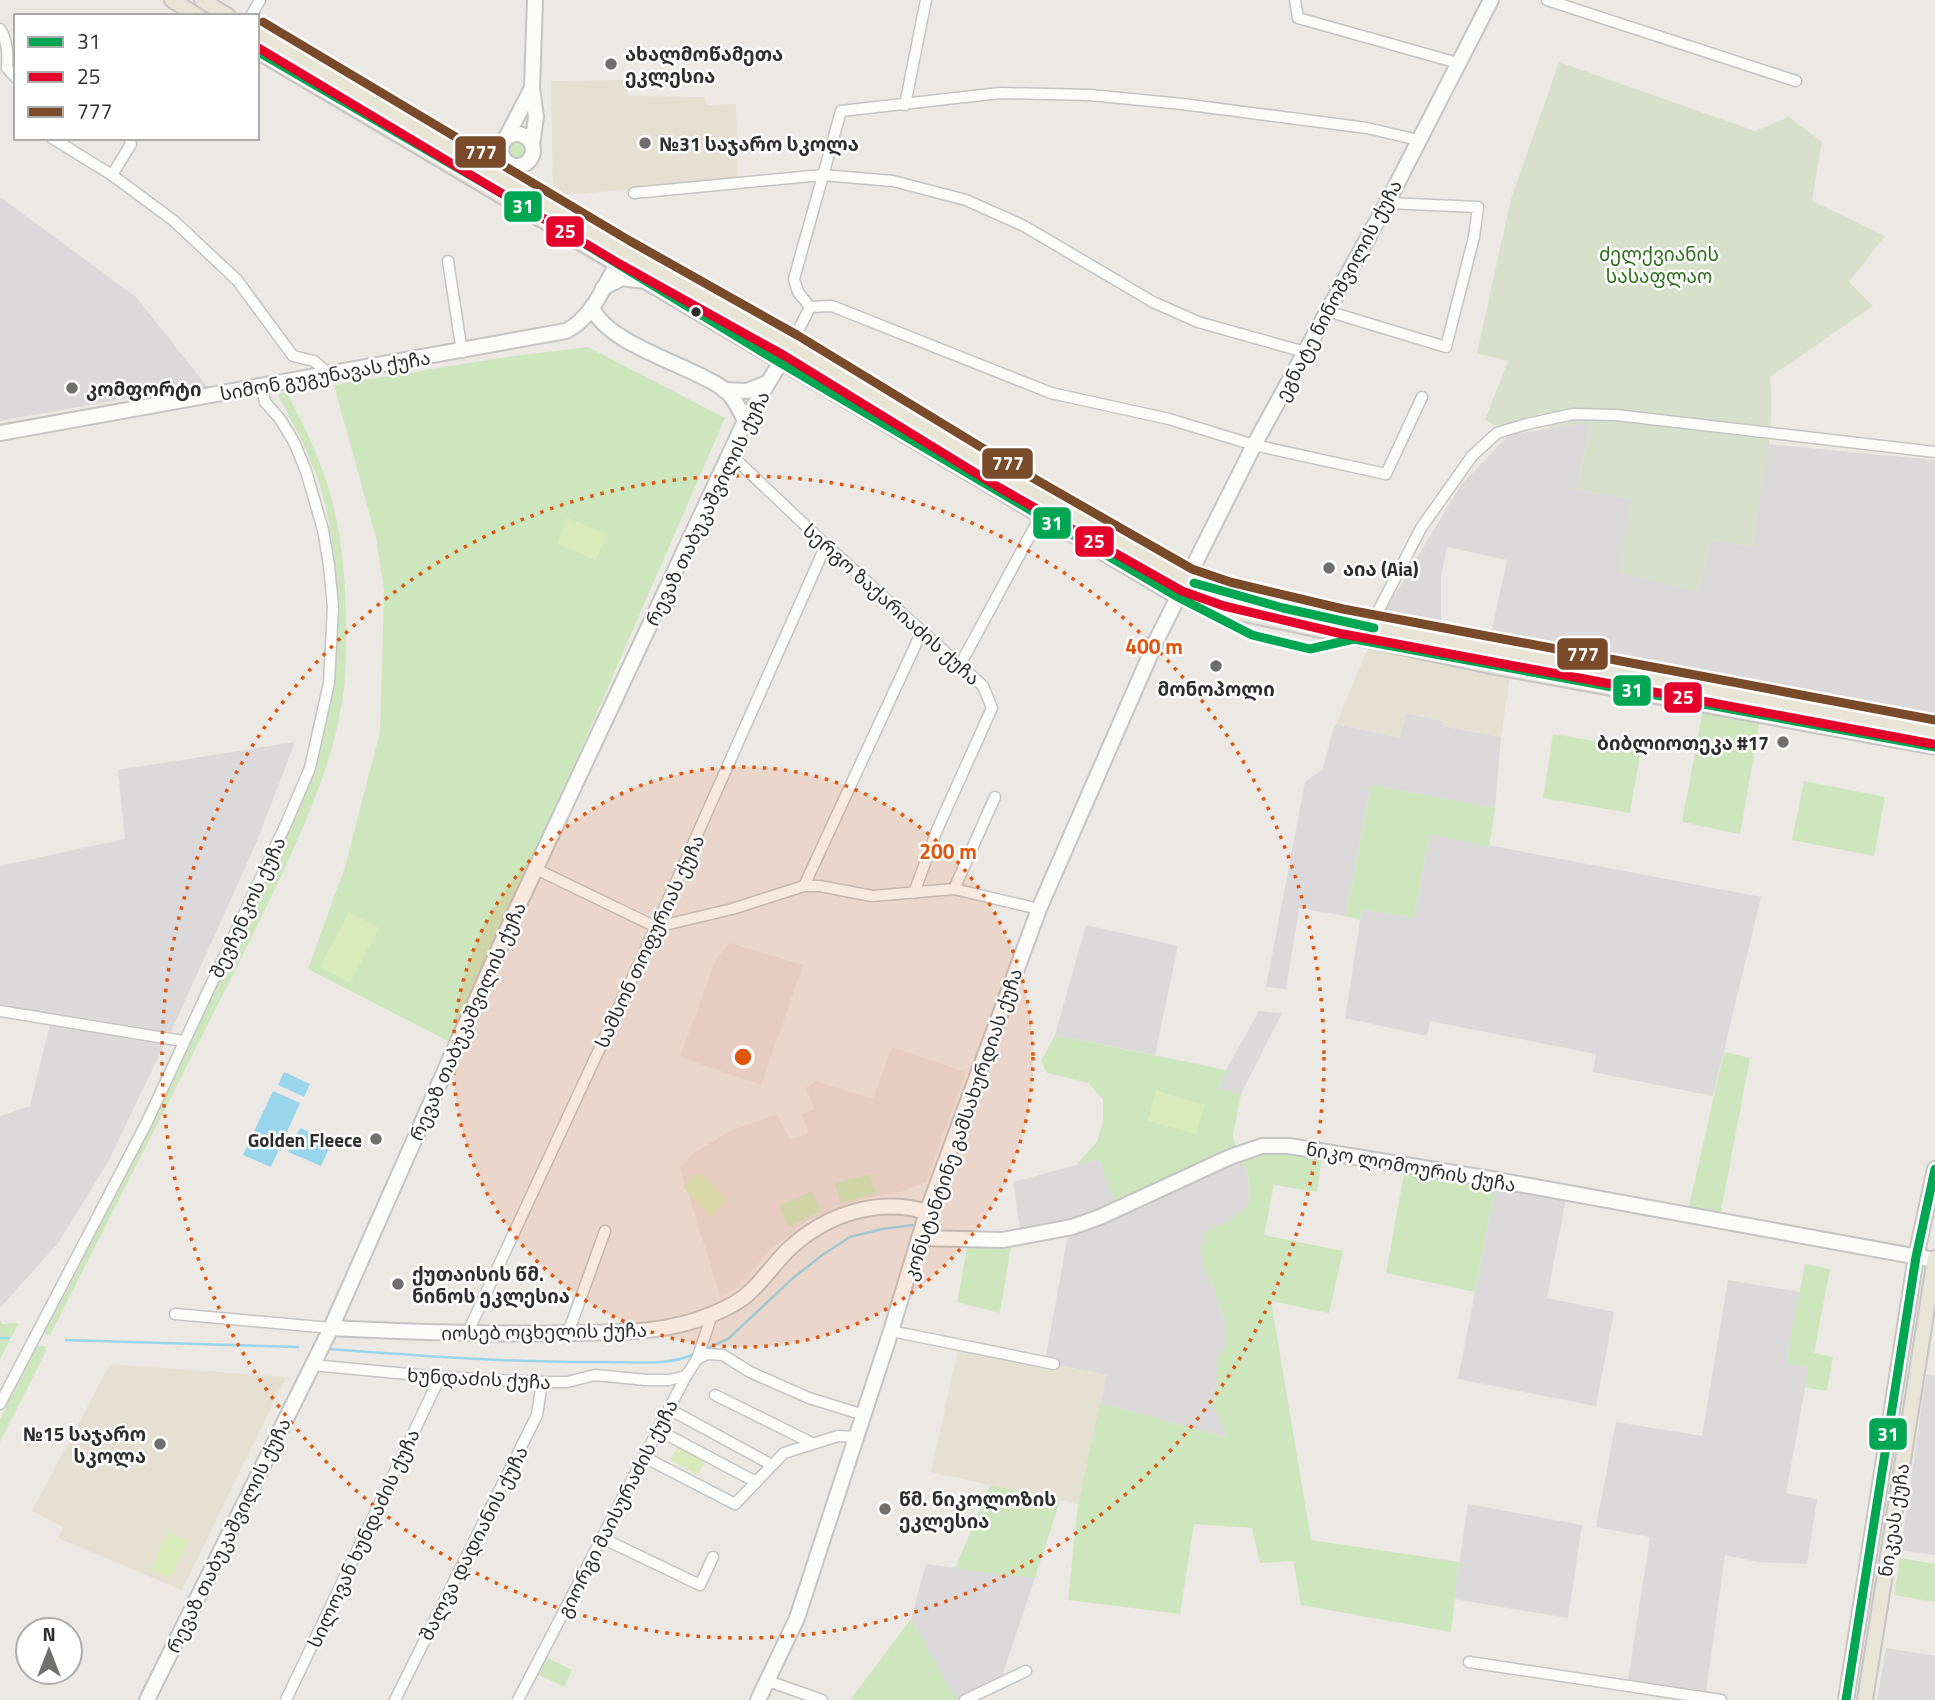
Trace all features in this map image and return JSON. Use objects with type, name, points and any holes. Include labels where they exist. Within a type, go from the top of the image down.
[{"type":"main road","points":[[172,0],[195,14]]},
{"type":"main road","points":[[202,0],[225,14]]},
{"type":"main road","points":[[259,34],[620,258],[791,345],[1006,477],[1187,580],[1277,607],[1370,627],[1935,732]]},
{"type":"main road","points":[[259,52],[480,173]]},
{"type":"main road","points":[[620,258],[646,281],[779,362],[1178,597],[1202,605],[1368,642],[1935,747]]},
{"type":"main road","name":"ნიკეას ქუჩა","points":[[1846,1700],[1916,1257],[1935,1169]]},
{"type":"main road","name":"ნიკეას ქუჩა","points":[[1866,1700],[1935,1260]]},
{"type":"street","points":[[511,192],[524,165],[532,156],[536,117],[532,88],[535,0]]},
{"type":"street","points":[[905,105],[926,0]]},
{"type":"street","points":[[1295,0],[1298,18],[1458,63]]},
{"type":"street","name":"ეგნატე ნინოშვილის ქუჩა","points":[[1178,597],[1254,445],[1387,203],[1491,0]]},
{"type":"street","points":[[1547,0],[1796,81]]},
{"type":"street","points":[[0,29],[8,57],[7,68],[14,76]]},
{"type":"street","points":[[480,173],[504,144],[532,88]]},
{"type":"street","points":[[810,307],[798,292],[794,279],[841,111],[1000,93],[1090,94],[1367,128],[1418,140]]},
{"type":"street","points":[[504,144],[521,135],[532,145]]},
{"type":"street","points":[[55,140],[112,175],[174,221],[237,280],[293,356],[314,360],[328,373]]},
{"type":"street","points":[[112,175],[131,144],[130,140]]},
{"type":"street","points":[[504,144],[505,161],[517,166],[524,165]]},
{"type":"street","points":[[634,193],[822,175],[893,181],[967,200],[1024,226],[1153,302],[1198,322],[1305,352]]},
{"type":"street","points":[[1327,311],[1446,348],[1474,237],[1478,206],[1387,203]]},
{"type":"street","points":[[566,331],[581,323],[620,258]]},
{"type":"street","points":[[448,261],[462,352]]},
{"type":"street","points":[[602,288],[622,278],[646,281]]},
{"type":"street","points":[[810,307],[832,306],[1051,393],[1169,419],[1254,445],[1386,474],[1422,397]]},
{"type":"street","points":[[592,307],[598,320],[615,333],[724,390],[738,406],[746,421]]},
{"type":"street","points":[[791,345],[810,307]]},
{"type":"street","name":"სიმონ გუგუნავას ქუჩა","points":[[0,433],[101,409],[462,352],[566,331],[595,329],[615,333]]},
{"type":"street","name":"რევაზ თაბუკაშვილის ქუჩა","points":[[146,1700],[331,1328],[536,869],[730,454],[767,383],[791,345]]},
{"type":"street","points":[[724,390],[747,391],[767,383]]},
{"type":"street","name":"შევჩენკოს ქუჩა","points":[[0,1404],[146,1124],[310,768],[329,684],[333,607],[323,530],[306,471],[294,442],[280,419],[265,402],[261,385]]},
{"type":"street","points":[[1370,627],[1421,528],[1472,456],[1497,433],[1573,414],[1616,415],[1935,452]]},
{"type":"street","name":"სერგო ზაქარიაძის ქუჩა","points":[[730,454],[826,545],[983,686],[992,708],[937,830],[914,893]]},
{"type":"street","points":[[960,665],[1041,515]]},
{"type":"street","name":"სამსონ თოფურიას ქუჩა","points":[[467,1334],[656,927],[826,545]]},
{"type":"street","name":"კონსტანტინე გამსახურდიას ქუჩა","points":[[758,1700],[797,1618],[927,1212],[1039,909],[1178,597]]},
{"type":"street","points":[[804,886],[922,631]]},
{"type":"street","points":[[954,890],[995,797]]},
{"type":"street","points":[[536,869],[656,927],[732,909],[804,886],[820,886],[872,896],[954,890],[1039,909]]},
{"type":"street","points":[[0,1011],[183,1041]]},
{"type":"street","name":"ნიკო ლომოურის ქუჩა","points":[[919,1238],[1003,1240],[1072,1227],[1100,1217],[1230,1157],[1262,1146],[1289,1146],[1497,1180],[1935,1260]]},
{"type":"street","name":"იოსებ ოცხელის ქუჩა","points":[[331,1328],[467,1334],[636,1332],[675,1327],[712,1315],[750,1292],[789,1249],[809,1233],[833,1220],[860,1209],[885,1206],[907,1206],[927,1212]]},
{"type":"street","points":[[568,1333],[605,1231]]},
{"type":"street","points":[[175,1314],[331,1328]]},
{"type":"street","name":"გიორგი მაისურაძის ქუჩა","points":[[518,1700],[697,1359],[712,1315]]},
{"type":"street","points":[[891,1331],[1054,1364]]},
{"type":"street","points":[[697,1359],[707,1354],[723,1355],[750,1372],[808,1398],[864,1415]]},
{"type":"street","name":"ხუნდაძის ქუჩა","points":[[312,1365],[440,1377],[542,1382],[567,1382],[595,1376],[646,1380],[669,1380],[686,1376]]},
{"type":"street","name":"სილოვან ხუნდაძის ქუჩა","points":[[286,1700],[440,1377]]},
{"type":"street","name":"შალვა დადიანის ქუჩა","points":[[395,1700],[537,1415],[542,1382]]},
{"type":"street","points":[[715,1395],[811,1443]]},
{"type":"street","points":[[669,1409],[772,1465]]},
{"type":"street","points":[[658,1430],[756,1482]]},
{"type":"street","points":[[644,1457],[735,1504],[784,1453],[838,1436],[857,1437]]},
{"type":"street","points":[[601,1538],[700,1585],[713,1557]]},
{"type":"street","points":[[1469,1662],[1721,1700]]},
{"type":"street","points":[[965,1700],[1026,1671]]},
{"type":"street","points":[[768,1681],[822,1700]]},
{"type":"shaded area","name":"№31 საჯარო სკოლა","points":[[626,80],[628,96],[705,97],[707,105],[736,104],[738,180],[553,196],[551,81]]},
{"type":"shaded area","points":[[0,197],[136,297],[209,389],[190,387],[0,421]]},
{"type":"shaded area","points":[[1591,422],[1576,490],[1630,499],[1698,591],[1711,539],[1752,547],[1768,444],[1935,460],[1935,729],[1488,648],[1507,560],[1447,547],[1441,577],[1441,638],[1376,626],[1460,486],[1509,435]]},
{"type":"shaded area","points":[[1368,649],[1510,676],[1501,737],[1443,726],[1443,721],[1406,713],[1400,738],[1336,724]]},
{"type":"shaded area","points":[[1405,713],[1443,721],[1443,726],[1501,737],[1495,808],[1371,785],[1346,916],[1299,908],[1286,989],[1266,987],[1305,782],[1323,769],[1336,724],[1400,738]]},
{"type":"shaded area","points":[[295,742],[257,841],[171,1032],[0,1005],[0,866],[125,839],[118,770]]},
{"type":"shaded area","points":[[1430,834],[1761,897],[1713,1096],[1593,1072],[1596,1054],[1430,1021],[1427,1036],[1345,1018],[1362,909],[1414,918]]},
{"type":"shaded area","points":[[1086,925],[1178,946],[1155,1055],[1055,1035]]},
{"type":"shaded area","points":[[730,943],[803,965],[761,1085],[680,1057],[716,959]]},
{"type":"shaded area","points":[[1259,1011],[1282,1013],[1241,1094],[1219,1089],[1226,1070]]},
{"type":"shaded area","points":[[50,1025],[164,1045],[108,1162],[58,1243],[0,1308],[0,1116],[30,1106]]},
{"type":"shaded area","points":[[892,1047],[966,1072],[926,1182],[898,1193],[849,1203],[808,1220],[773,1248],[736,1288],[721,1298],[680,1168],[694,1153],[730,1131],[777,1114],[790,1140],[808,1133],[802,1114],[814,1109],[806,1088],[816,1081],[873,1099]]},
{"type":"shaded area","points":[[1237,1150],[1248,1174],[1250,1203],[1231,1220],[1208,1231],[1205,1270],[1225,1321],[1225,1348],[1217,1360],[1217,1388],[1213,1406],[1220,1416],[1227,1438],[1100,1403],[1106,1375],[1045,1362],[1070,1223],[1021,1236],[1013,1182],[1099,1159],[1115,1202]]},
{"type":"shaded area","points":[[1497,1180],[1567,1193],[1547,1298],[1614,1312],[1596,1406],[1458,1379]]},
{"type":"shaded area","points":[[1728,1280],[1800,1292],[1786,1363],[1809,1367],[1786,1493],[1817,1499],[1807,1564],[1757,1562],[1725,1555],[1705,1698],[1627,1686],[1650,1537],[1596,1527],[1616,1422],[1702,1436]]},
{"type":"shaded area","points":[[959,1345],[1107,1375],[1078,1504],[931,1472]]},
{"type":"shaded area","name":"№15 საჯარო სკოლა","points":[[110,1364],[286,1377],[182,1590],[58,1538],[63,1527],[32,1511]]},
{"type":"shaded area","points":[[1926,1375],[1935,1376],[1935,1555],[1901,1550]]},
{"type":"shaded area","points":[[1468,1504],[1582,1525],[1568,1618],[1454,1599]]},
{"type":"shaded area","points":[[926,1564],[1035,1578],[1003,1673],[1005,1683],[965,1700],[956,1700],[911,1619]]},
{"type":"shaded area","points":[[1886,1648],[1935,1656],[1935,1700],[1877,1700]]},
{"type":"green space","name":"ძელქვიანის სასაფლაო","points":[[1559,62],[1755,131],[1789,117],[1822,142],[1812,201],[1885,236],[1849,282],[1873,306],[1770,377],[1769,441],[1752,547],[1711,539],[1698,592],[1619,573],[1630,499],[1576,490],[1591,423],[1549,428],[1543,413],[1499,427],[1485,420],[1508,361],[1477,353],[1511,199]]},
{"type":"green space","points":[[512,141],[520,141],[525,150],[523,157],[512,159],[507,154],[507,146]]},
{"type":"green space","points":[[588,347],[725,418],[531,864],[450,1042],[308,969],[345,867],[380,732],[384,589],[376,538],[334,385],[506,357]]},
{"type":"green space","points":[[286,392],[314,449],[338,527],[345,586],[346,652],[337,729],[309,812],[256,929],[50,1335],[42,1333],[189,1046],[316,771],[336,671],[338,609],[334,554],[318,479],[278,395]]},
{"type":"green space","points":[[567,518],[607,534],[596,560],[557,544]]},
{"type":"green space","points":[[1703,710],[1760,720],[1740,834],[1682,822]]},
{"type":"green space","points":[[1553,734],[1641,749],[1630,813],[1543,798]]},
{"type":"green space","points":[[1804,781],[1885,797],[1874,856],[1792,840]]},
{"type":"green space","points":[[1371,785],[1495,808],[1489,847],[1430,834],[1414,918],[1362,909],[1360,920],[1346,916]]},
{"type":"green space","points":[[349,912],[379,928],[350,983],[320,967]]},
{"type":"green space","points":[[1055,1035],[1226,1070],[1219,1089],[1241,1094],[1233,1135],[1237,1150],[1115,1203],[1099,1159],[1076,1165],[1097,1142],[1103,1120],[1103,1100],[1089,1083],[1047,1073],[1041,1061]],"holes":[[[1157,1091],[1204,1105],[1148,1121]]]},
{"type":"green space","points":[[1724,1052],[1750,1058],[1719,1221],[1687,1215]]},
{"type":"green space","points":[[1156,1091],[1205,1105],[1196,1134],[1148,1121]]},
{"type":"green space","points":[[1323,1148],[1317,1192],[1274,1185],[1264,1235],[1343,1251],[1329,1313],[1271,1301],[1311,1540],[1459,1562],[1451,1632],[1301,1605],[1293,1561],[1260,1563],[1252,1528],[1194,1524],[1180,1614],[1068,1600],[1078,1504],[1100,1403],[1227,1438],[1220,1416],[1212,1406],[1217,1388],[1217,1360],[1225,1347],[1225,1321],[1205,1270],[1201,1249],[1207,1231],[1231,1220],[1250,1202],[1248,1174],[1237,1150]]},
{"type":"green space","points":[[1406,1163],[1497,1180],[1475,1292],[1386,1273]]},
{"type":"green space","points":[[700,1172],[727,1200],[711,1216],[683,1187]]},
{"type":"green space","points":[[870,1174],[876,1194],[840,1203],[835,1183]]},
{"type":"green space","points":[[812,1191],[821,1211],[789,1227],[779,1206]]},
{"type":"green space","points":[[1013,1236],[1000,1313],[957,1302],[969,1237]]},
{"type":"green space","points":[[1805,1264],[1830,1269],[1814,1353],[1833,1357],[1827,1391],[1804,1387],[1809,1367],[1786,1363]]},
{"type":"green space","points":[[0,1320],[2,1324],[19,1323],[0,1359]]},
{"type":"green space","points":[[37,1346],[45,1346],[46,1351],[0,1442],[0,1419]]},
{"type":"green space","points":[[678,1447],[705,1461],[697,1475],[670,1460]]},
{"type":"green space","points":[[990,1485],[1060,1500],[1035,1578],[955,1569]]},
{"type":"green space","points":[[168,1531],[188,1541],[170,1578],[150,1570]]},
{"type":"green space","points":[[1900,1558],[1935,1564],[1935,1602],[1894,1595]]},
{"type":"green space","points":[[911,1619],[956,1700],[850,1700]]},
{"type":"green space","points":[[546,1657],[572,1670],[564,1687],[537,1674]]},
{"type":"water","points":[[284,1072],[310,1084],[304,1097],[278,1085]]},
{"type":"water","points":[[273,1091],[300,1103],[271,1167],[243,1155]]},
{"type":"water","points":[[300,1128],[332,1142],[321,1166],[288,1152]]},
{"type":"waterway","points":[[703,1350],[728,1339],[793,1278],[850,1237],[914,1225]]},
{"type":"waterway","points":[[0,1338],[8,1338]]},
{"type":"waterway","points":[[66,1340],[298,1347]]},
{"type":"waterway","points":[[330,1349],[469,1358],[641,1363],[663,1362],[694,1354]]},
{"type":"transit line","name":"777","points":[[263,22],[630,241],[797,335],[1012,466],[1192,569],[1230,582],[1343,609],[1935,720]]},
{"type":"transit line","name":"25","points":[[259,48],[618,263],[785,356],[1000,488],[1182,591],[1224,606],[1338,633],[1933,744]]},
{"type":"transit line","name":"31","points":[[259,52],[508,197],[779,362],[1178,597],[1252,635],[1310,649],[1354,639],[1935,747]]},
{"type":"transit line","name":"31","points":[[1194,583],[1283,608],[1374,628]]},
{"type":"transit line","name":"31","points":[[1846,1700],[1916,1257],[1935,1169]]},
{"type":"place","name":"ახალმოწამეთა ეკლესია","points":[[611,64]]},
{"type":"place","name":"№31 საჯარო სკოლა","points":[[645,143]]},
{"type":"place","name":"კომფორტი","points":[[72,388]]},
{"type":"place","name":"აია (Aia)","points":[[1329,568]]},
{"type":"place","name":"მონოპოლი","points":[[1216,666]]},
{"type":"place","name":"ბიბლიოთეკა #17","points":[[1783,742]]},
{"type":"place","name":"Golden Fleece","points":[[376,1139]]},
{"type":"place","name":"ქუთაისის წმ. ნინოს ეკლესია","points":[[398,1284]]},
{"type":"place","name":"№15 საჯარო სკოლა","points":[[160,1444]]},
{"type":"place","name":"წმ. ნიკოლოზის ეკლესია","points":[[885,1509]]}]
